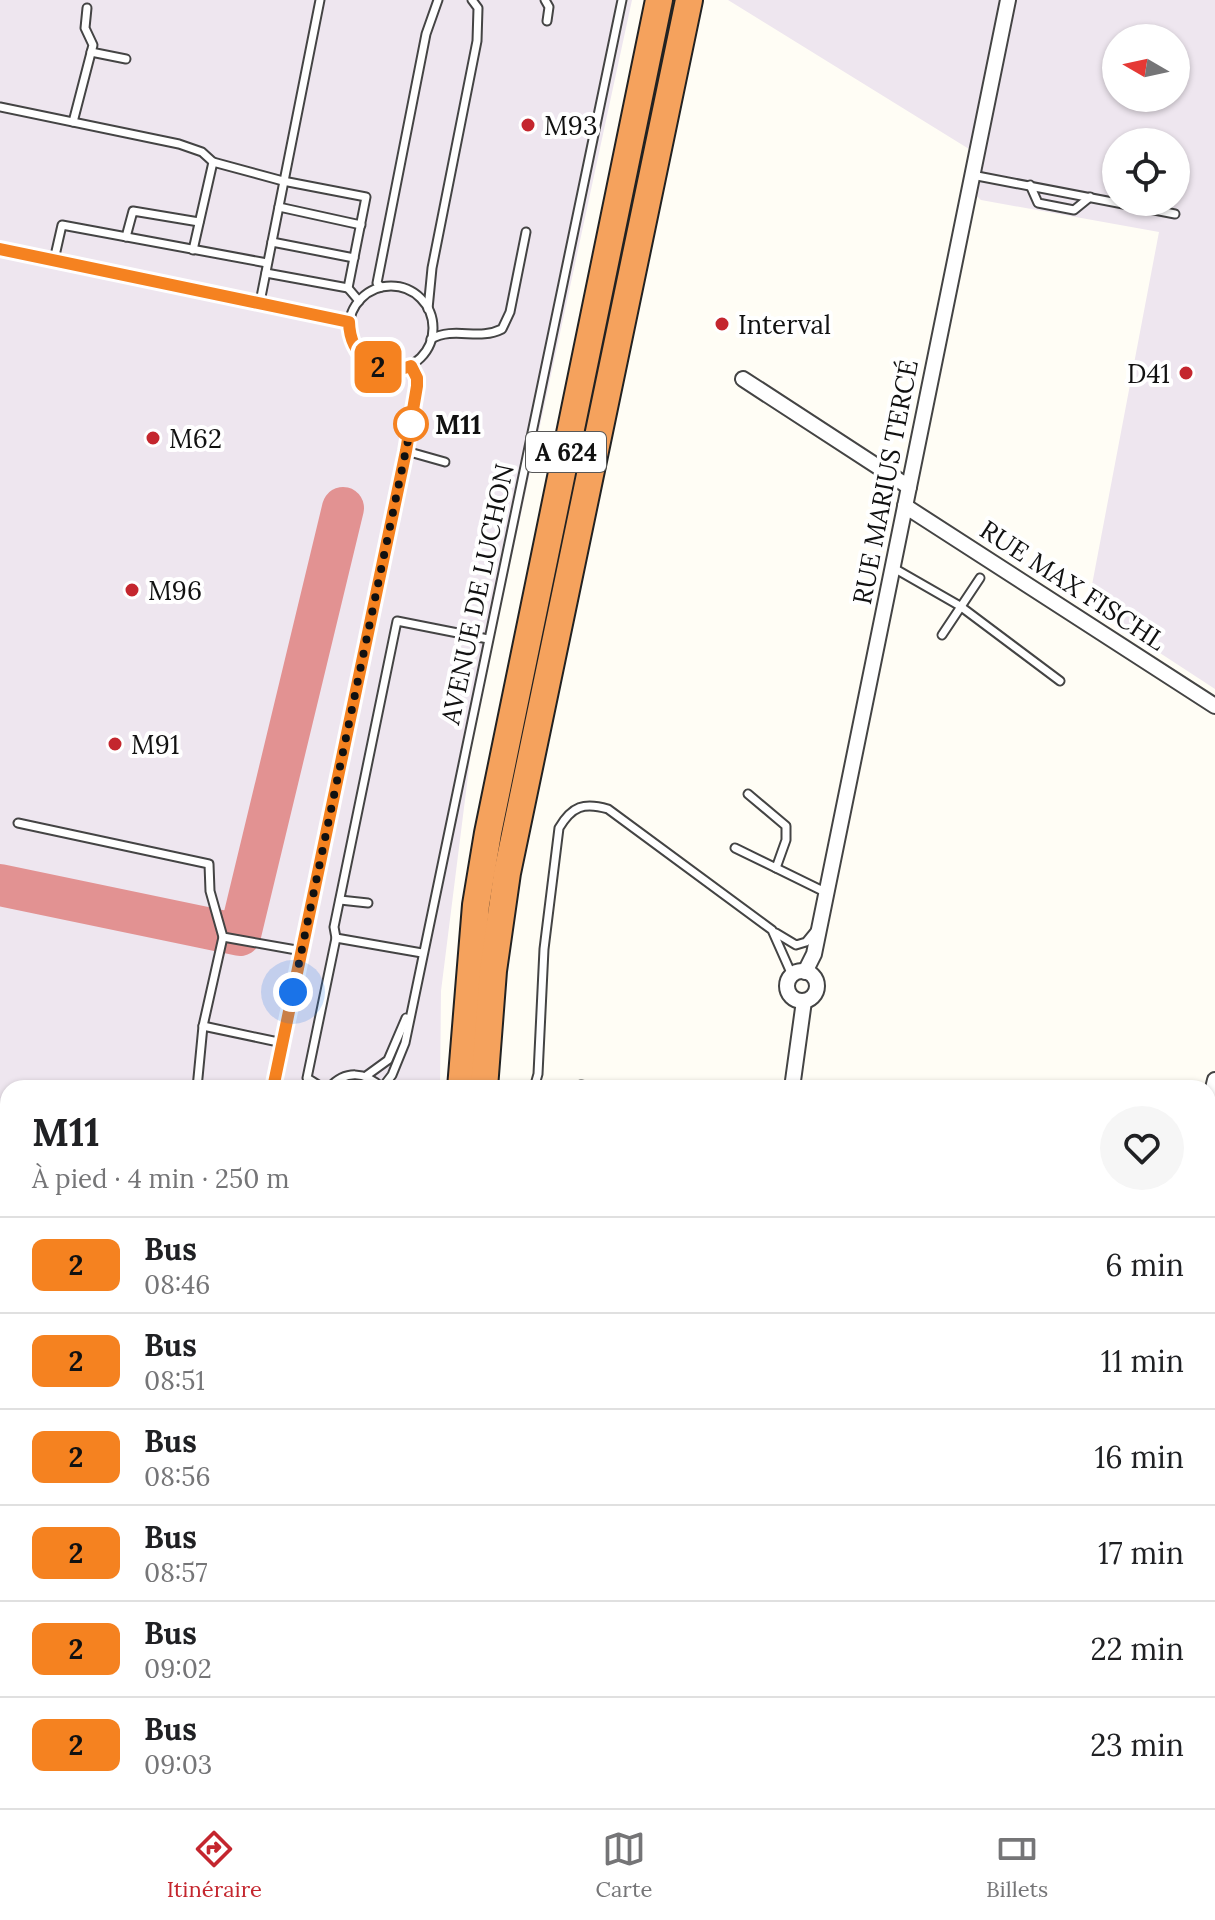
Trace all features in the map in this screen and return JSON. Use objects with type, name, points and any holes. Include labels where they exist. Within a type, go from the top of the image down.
[{"type":"highway","name":"A 624","points":[[462,1080],[476,905],[659,0]]},
{"type":"highway","name":"A 624","points":[[485,1080],[493,971],[507,873],[689,0]]},
{"type":"highway","points":[[450,1080],[457,976],[476,905]]},
{"type":"street","name":"RUE MARIUS TERCÉ","points":[[793,1080],[804,1001],[814,995],[817,984],[799,973],[814,954],[821,923],[892,567],[944,344],[972,175],[1008,0]]},
{"type":"street","points":[[743,379],[909,487]]},
{"type":"street","name":"RUE MAX FISCHL","points":[[905,506],[1215,706]]},
{"type":"street","points":[[799,973],[789,992],[804,1001]]},
{"type":"lane","points":[[260,302],[320,0]]},
{"type":"lane","points":[[381,287],[377,283],[426,34],[438,0]]},
{"type":"lane","points":[[428,309],[409,290],[381,287],[359,301],[349,322],[352,345],[370,365],[390,370],[411,366],[424,354],[431,339],[433,324],[428,309],[432,268],[477,41],[478,8],[472,0]]},
{"type":"lane","points":[[545,0],[549,7],[547,21]]},
{"type":"lane","name":"AVENUE DE LUCHON","points":[[410,1009],[622,0]]},
{"type":"lane","points":[[73,122],[93,42],[85,28],[87,8]]},
{"type":"lane","points":[[91,52],[126,59]]},
{"type":"lane","points":[[0,107],[179,144],[202,152],[213,162],[264,173],[283,181],[366,197],[348,288]]},
{"type":"lane","points":[[193,250],[213,162]]},
{"type":"lane","points":[[972,175],[1102,199]]},
{"type":"lane","points":[[1030,185],[1038,203],[1062,208],[1074,210],[1090,197]]},
{"type":"lane","points":[[279,207],[361,225]]},
{"type":"lane","points":[[126,237],[133,211],[199,222]]},
{"type":"lane","points":[[54,260],[62,225],[267,263]]},
{"type":"lane","points":[[431,339],[445,332],[487,336],[502,329],[510,312],[526,232]]},
{"type":"lane","points":[[272,242],[354,258]]},
{"type":"lane","points":[[0,249],[349,322]]},
{"type":"lane","points":[[266,273],[348,288],[359,301]]},
{"type":"lane","points":[[275,1080],[406,451],[417,386],[411,366]]},
{"type":"lane","points":[[406,451],[445,462]]},
{"type":"lane","points":[[892,567],[960,606],[1060,681]]},
{"type":"lane","points":[[942,635],[980,578]]},
{"type":"lane","points":[[310,1080],[307,1078],[336,938],[340,900],[397,621],[488,639]]},
{"type":"lane","points":[[748,794],[786,826],[786,840],[776,868]]},
{"type":"lane","points":[[536,1080],[544,949],[553,865],[559,828],[568,813],[591,804],[608,809],[796,945],[802,944],[821,923]]},
{"type":"lane","points":[[18,823],[209,864],[210,891],[223,937],[203,1026],[198,1080]]},
{"type":"lane","points":[[735,848],[827,893]]},
{"type":"lane","points":[[340,900],[368,903]]},
{"type":"lane","points":[[772,930],[799,973]]},
{"type":"lane","points":[[223,937],[302,951]]},
{"type":"lane","points":[[336,938],[422,953]]},
{"type":"lane","points":[[339,1080],[344,1076],[366,1076],[388,1060],[410,1009]]},
{"type":"lane","points":[[388,1080],[405,1043],[410,1009]]},
{"type":"lane","points":[[203,1026],[283,1043]]},
{"type":"lane","points":[[366,1076],[371,1080]]},
{"type":"shaded area","points":[[0,0],[632,0],[473,736],[441,991],[440,1080],[0,1080]]},
{"type":"shaded area","points":[[728,0],[1215,0],[1215,689],[1088,606],[1159,232],[981,200],[962,183],[969,149]]},
{"type":"taxiway","points":[[0,885],[240,935],[343,508]]},
{"type":"bus line","name":"2","points":[[0,249],[313,312],[349,322],[352,345],[370,365],[390,370],[411,366],[417,378],[406,451],[275,1080]]},
{"type":"place","name":"M93","points":[[528,125]]},
{"type":"place","name":"Interval","points":[[722,324]]},
{"type":"place","name":"D41","points":[[1186,373]]},
{"type":"place","name":"M11","points":[[411,424]]},
{"type":"place","name":"M62","points":[[153,438]]},
{"type":"place","name":"M96","points":[[132,590]]},
{"type":"place","name":"M91","points":[[115,744]]},
{"type":"route","points":[[293,992],[412,421],[411,424]]}]
